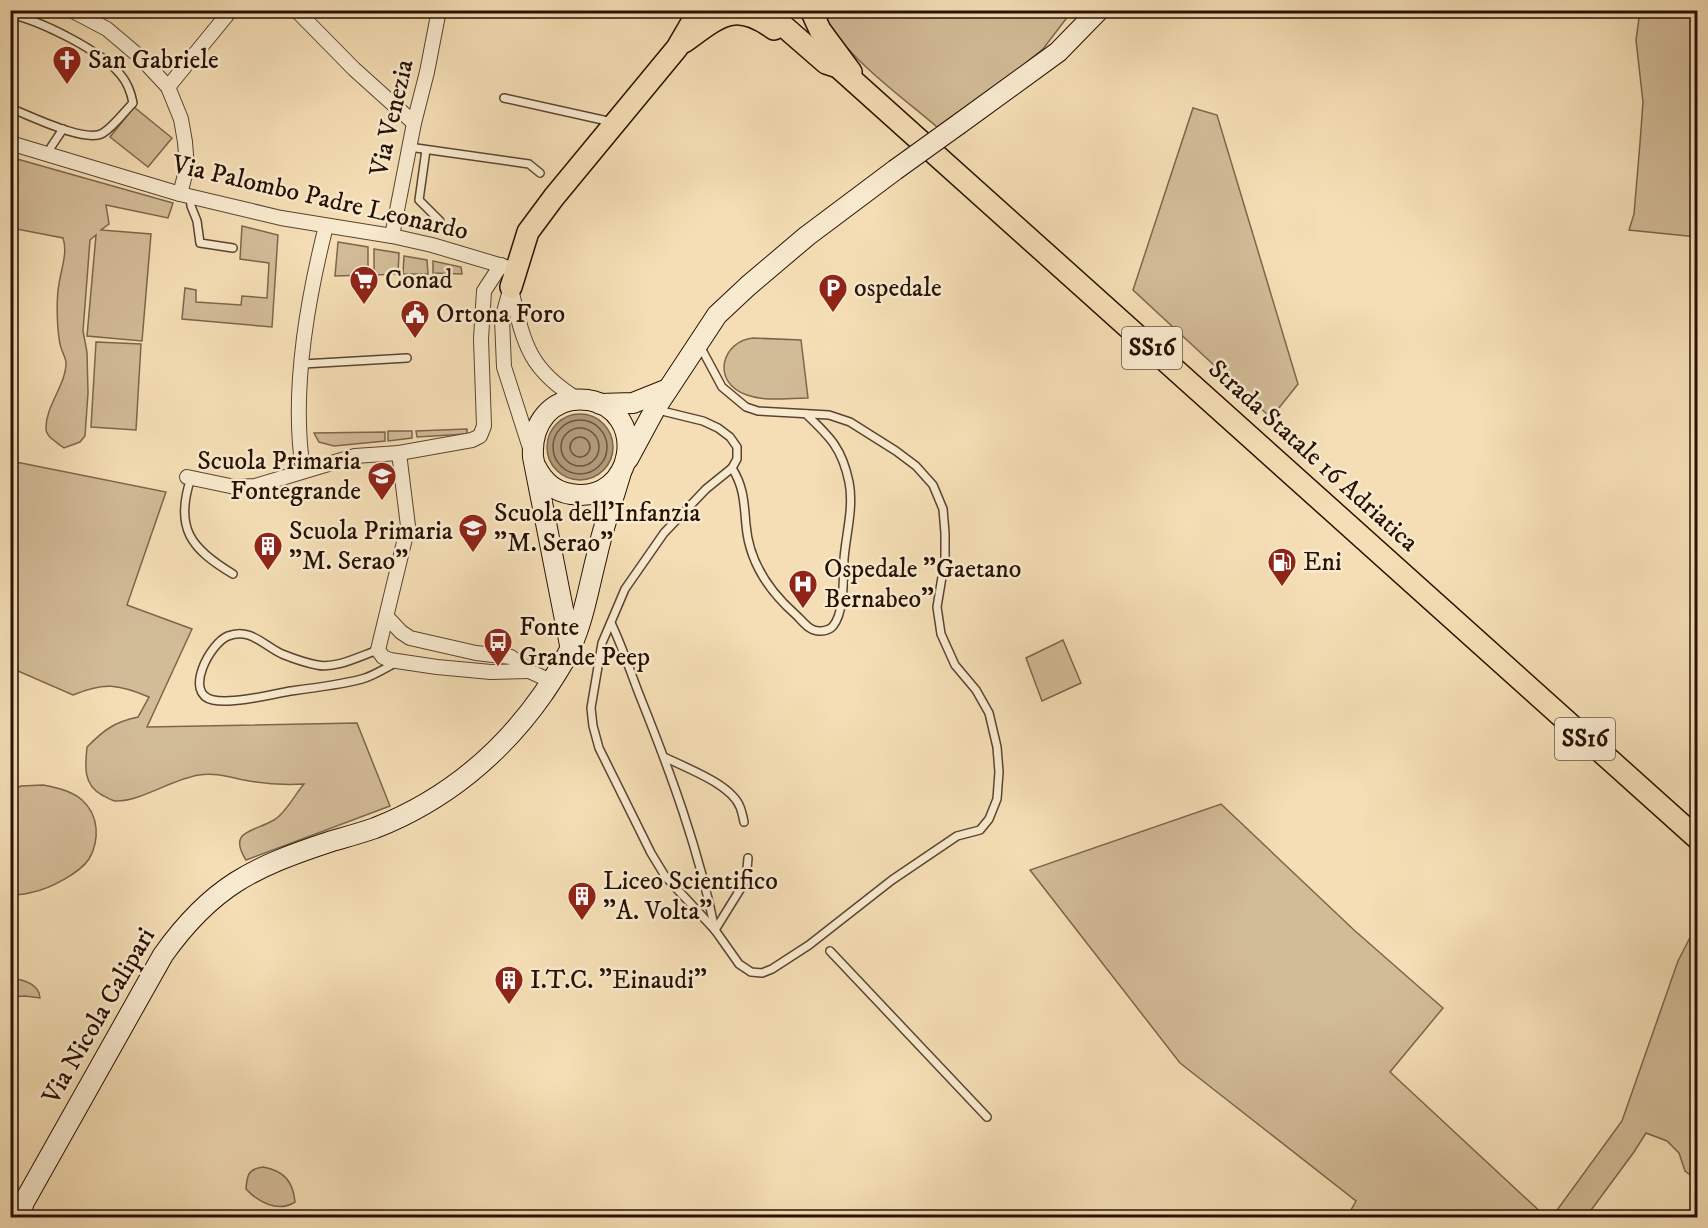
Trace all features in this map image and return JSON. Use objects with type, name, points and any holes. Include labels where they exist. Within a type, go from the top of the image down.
[{"type":"main road","points":[[509,274],[528,231],[677,48],[699,10]]},
{"type":"main road","name":"Strada Statale 16 Adriatica","points":[[765,10],[826,63],[838,67]]},
{"type":"main road","name":"Strada Statale 16 Adriatica","points":[[783,10],[832,55],[838,67],[1698,839]]},
{"type":"main road","points":[[811,10],[820,30],[868,94]]},
{"type":"main road","points":[[677,48],[723,14],[732,12],[752,14],[825,69],[868,94]]},
{"type":"street","points":[[71,10],[107,29],[140,57],[168,87],[181,119],[185,142],[187,167],[185,195]]},
{"type":"street","points":[[168,87],[231,10]]},
{"type":"street","points":[[296,10],[354,69],[414,123]]},
{"type":"street","name":"Via Venezia","points":[[392,236],[414,123],[428,72],[439,10]]},
{"type":"street","points":[[509,274],[502,319],[504,367],[517,411],[541,476],[552,487],[566,494],[582,496],[604,489],[624,468],[655,409],[717,315],[807,236],[1058,52],[1099,10]]},
{"type":"street","name":"Via Palombo Padre Leonardo","points":[[10,143],[185,195],[281,218],[444,247],[509,274]]},
{"type":"street","points":[[303,470],[298,441],[307,305],[326,226]]},
{"type":"street","points":[[509,274],[518,316],[533,359],[547,377],[579,400]]},
{"type":"street","points":[[189,477],[235,487],[255,486],[354,456],[399,453],[472,440],[483,432],[484,426],[481,339],[484,291],[509,274]]},
{"type":"street","points":[[571,647],[550,548],[535,462],[533,437],[543,418],[559,405],[579,400],[600,404],[633,403],[668,389]]},
{"type":"street","points":[[600,404],[617,416],[624,428],[628,449],[624,468]]},
{"type":"street","points":[[399,453],[408,526],[378,650],[383,657],[398,662],[491,672],[529,672]]},
{"type":"street","name":"Via Nicola Calipari","points":[[20,1218],[24,1202],[163,955],[175,937],[211,899],[236,880],[261,867],[375,828],[425,805],[467,777],[527,716],[571,647],[582,614],[597,552],[624,468]]},
{"type":"street","points":[[387,617],[410,638],[476,653],[512,657],[529,672],[551,681]]},
{"type":"lane","points":[[10,14],[80,43],[116,70],[131,92],[133,103],[102,134],[87,135],[63,129],[10,108]]},
{"type":"lane","points":[[504,98],[615,122]]},
{"type":"lane","points":[[51,147],[63,129]]},
{"type":"lane","points":[[409,147],[529,164],[540,173]]},
{"type":"lane","points":[[426,150],[419,200],[440,221]]},
{"type":"lane","points":[[185,195],[197,221],[200,243],[233,248]]},
{"type":"lane","points":[[655,409],[696,419],[718,428],[730,437],[737,447],[737,459],[732,468],[705,489],[664,533],[625,589],[602,643],[591,708],[593,726],[600,748],[651,853],[665,876],[715,930],[739,964],[751,972],[762,973],[817,940],[892,880],[957,836],[980,830],[989,819],[997,799],[999,772],[997,747],[989,712],[976,690],[955,665],[941,634],[937,607],[945,559],[945,533],[943,509],[933,485],[916,466],[896,451],[850,423],[829,415],[758,411],[746,407],[722,387],[713,374],[698,342]]},
{"type":"lane","points":[[303,364],[407,358]]},
{"type":"lane","points":[[732,468],[739,479],[746,508],[750,546],[764,579],[806,626],[815,631],[824,631],[832,627],[837,619],[843,596],[844,558],[850,512],[849,482],[839,450],[828,434],[806,414]]},
{"type":"lane","points":[[189,477],[184,518],[188,533],[204,555],[233,574]]},
{"type":"lane","points":[[611,623],[627,657],[664,757],[706,882],[715,930]]},
{"type":"lane","points":[[378,650],[339,664],[318,666],[281,654],[254,636],[237,633],[219,641],[207,657],[198,681],[201,692],[207,699],[216,701],[252,698],[364,679],[398,662]]},
{"type":"lane","points":[[664,757],[720,786],[740,806],[744,822]]},
{"type":"lane","points":[[715,930],[746,880],[748,858]]},
{"type":"lane","points":[[830,951],[987,1117]]},
{"type":"shaded area","points":[[822,11],[1072,11],[1043,49],[1011,75],[937,127],[857,59],[831,27]]},
{"type":"shaded area","points":[[1640,11],[1697,11],[1697,237],[1629,230],[1634,214],[1643,102],[1636,40]]},
{"type":"shaded area","points":[[134,107],[172,138],[148,167],[110,137]]},
{"type":"shaded area","points":[[1193,108],[1217,115],[1298,384],[1271,418],[1133,290]]},
{"type":"shaded area","points":[[10,157],[173,203],[168,218],[106,205],[109,224],[101,230],[151,234],[142,341],[87,336],[96,235],[90,240],[83,331],[87,352],[88,393],[85,436],[80,442],[64,448],[50,437],[46,429],[49,412],[63,379],[66,362],[60,344],[57,314],[58,290],[64,255],[63,238],[11,228]]},
{"type":"shaded area","points":[[242,226],[278,235],[272,327],[182,319],[185,288],[196,290],[196,302],[241,305],[242,296],[267,298],[269,263],[240,259]]},
{"type":"shaded area","points":[[338,242],[368,247],[368,275],[335,276]]},
{"type":"shaded area","points":[[374,249],[399,253],[398,274],[374,275]]},
{"type":"shaded area","points":[[404,256],[427,260],[428,274],[403,274]]},
{"type":"shaded area","points":[[433,261],[461,267],[462,274],[433,273]]},
{"type":"shaded area","points":[[753,338],[801,340],[808,398],[770,399],[747,395],[735,389],[724,372],[724,363],[734,346]]},
{"type":"shaded area","points":[[96,342],[141,344],[136,430],[91,427]]},
{"type":"shaded area","points":[[467,429],[467,434],[417,437],[416,431]]},
{"type":"shaded area","points":[[388,431],[412,431],[412,438],[388,441]]},
{"type":"shaded area","points":[[385,432],[385,441],[334,446],[319,442],[314,433]]},
{"type":"shaded area","points":[[11,461],[166,492],[127,605],[192,629],[147,727],[357,723],[390,806],[246,860],[241,850],[241,837],[278,817],[304,784],[262,783],[205,774],[189,777],[125,800],[113,801],[96,791],[88,780],[87,747],[110,728],[122,721],[138,717],[149,697],[128,689],[111,686],[102,686],[73,695],[11,668]]},
{"type":"shaded area","points":[[1063,640],[1081,683],[1042,701],[1026,658]]},
{"type":"shaded area","points":[[43,785],[73,794],[88,806],[96,828],[93,852],[79,870],[64,880],[40,890],[11,894],[11,791],[21,786]]},
{"type":"shaded area","points":[[1221,804],[1354,930],[1443,1008],[1390,1072],[1546,1217],[1347,1217],[1356,1201],[1180,1063],[1030,870]]},
{"type":"shaded area","points":[[1697,924],[1697,1180],[1685,1171],[1679,1153],[1667,1141],[1646,1133],[1586,1217],[1552,1217],[1622,1121],[1678,961]]},
{"type":"shaded area","points":[[11,978],[34,986],[40,998],[11,997]]},
{"type":"shaded area","points":[[263,1167],[277,1171],[286,1178],[292,1188],[295,1202],[282,1206],[269,1205],[246,1189],[251,1171]]},
{"type":"water","points":[[580,414],[593,417],[603,424],[610,434],[613,447],[610,460],[603,470],[593,477],[580,480],[567,477],[557,470],[550,460],[547,447],[550,434],[557,424],[567,417]]},
{"type":"place","name":"San Gabriele","points":[[67,86]]},
{"type":"place","name":"Conad","points":[[364,306]]},
{"type":"place","name":"ospedale","points":[[833,314]]},
{"type":"place","name":"Ortona Foro","points":[[415,340]]},
{"type":"place","name":"Scuola Primaria Fontegrande","points":[[382,502]]},
{"type":"place","name":"Scuola dell'Infanzia \"M. Serao\"","points":[[473,554]]},
{"type":"place","name":"Scuola Primaria \"M. Serao\"","points":[[268,572]]},
{"type":"place","name":"Eni","points":[[1282,588]]},
{"type":"place","name":"Ospedale \"Gaetano Bernabeo\"","points":[[803,610]]},
{"type":"place","name":"Fonte Grande Peep","points":[[498,668]]},
{"type":"place","name":"Liceo Scientifico \"A. Volta\"","points":[[582,922]]},
{"type":"place","name":"I.T.C. \"Einaudi\"","points":[[509,1006]]}]
